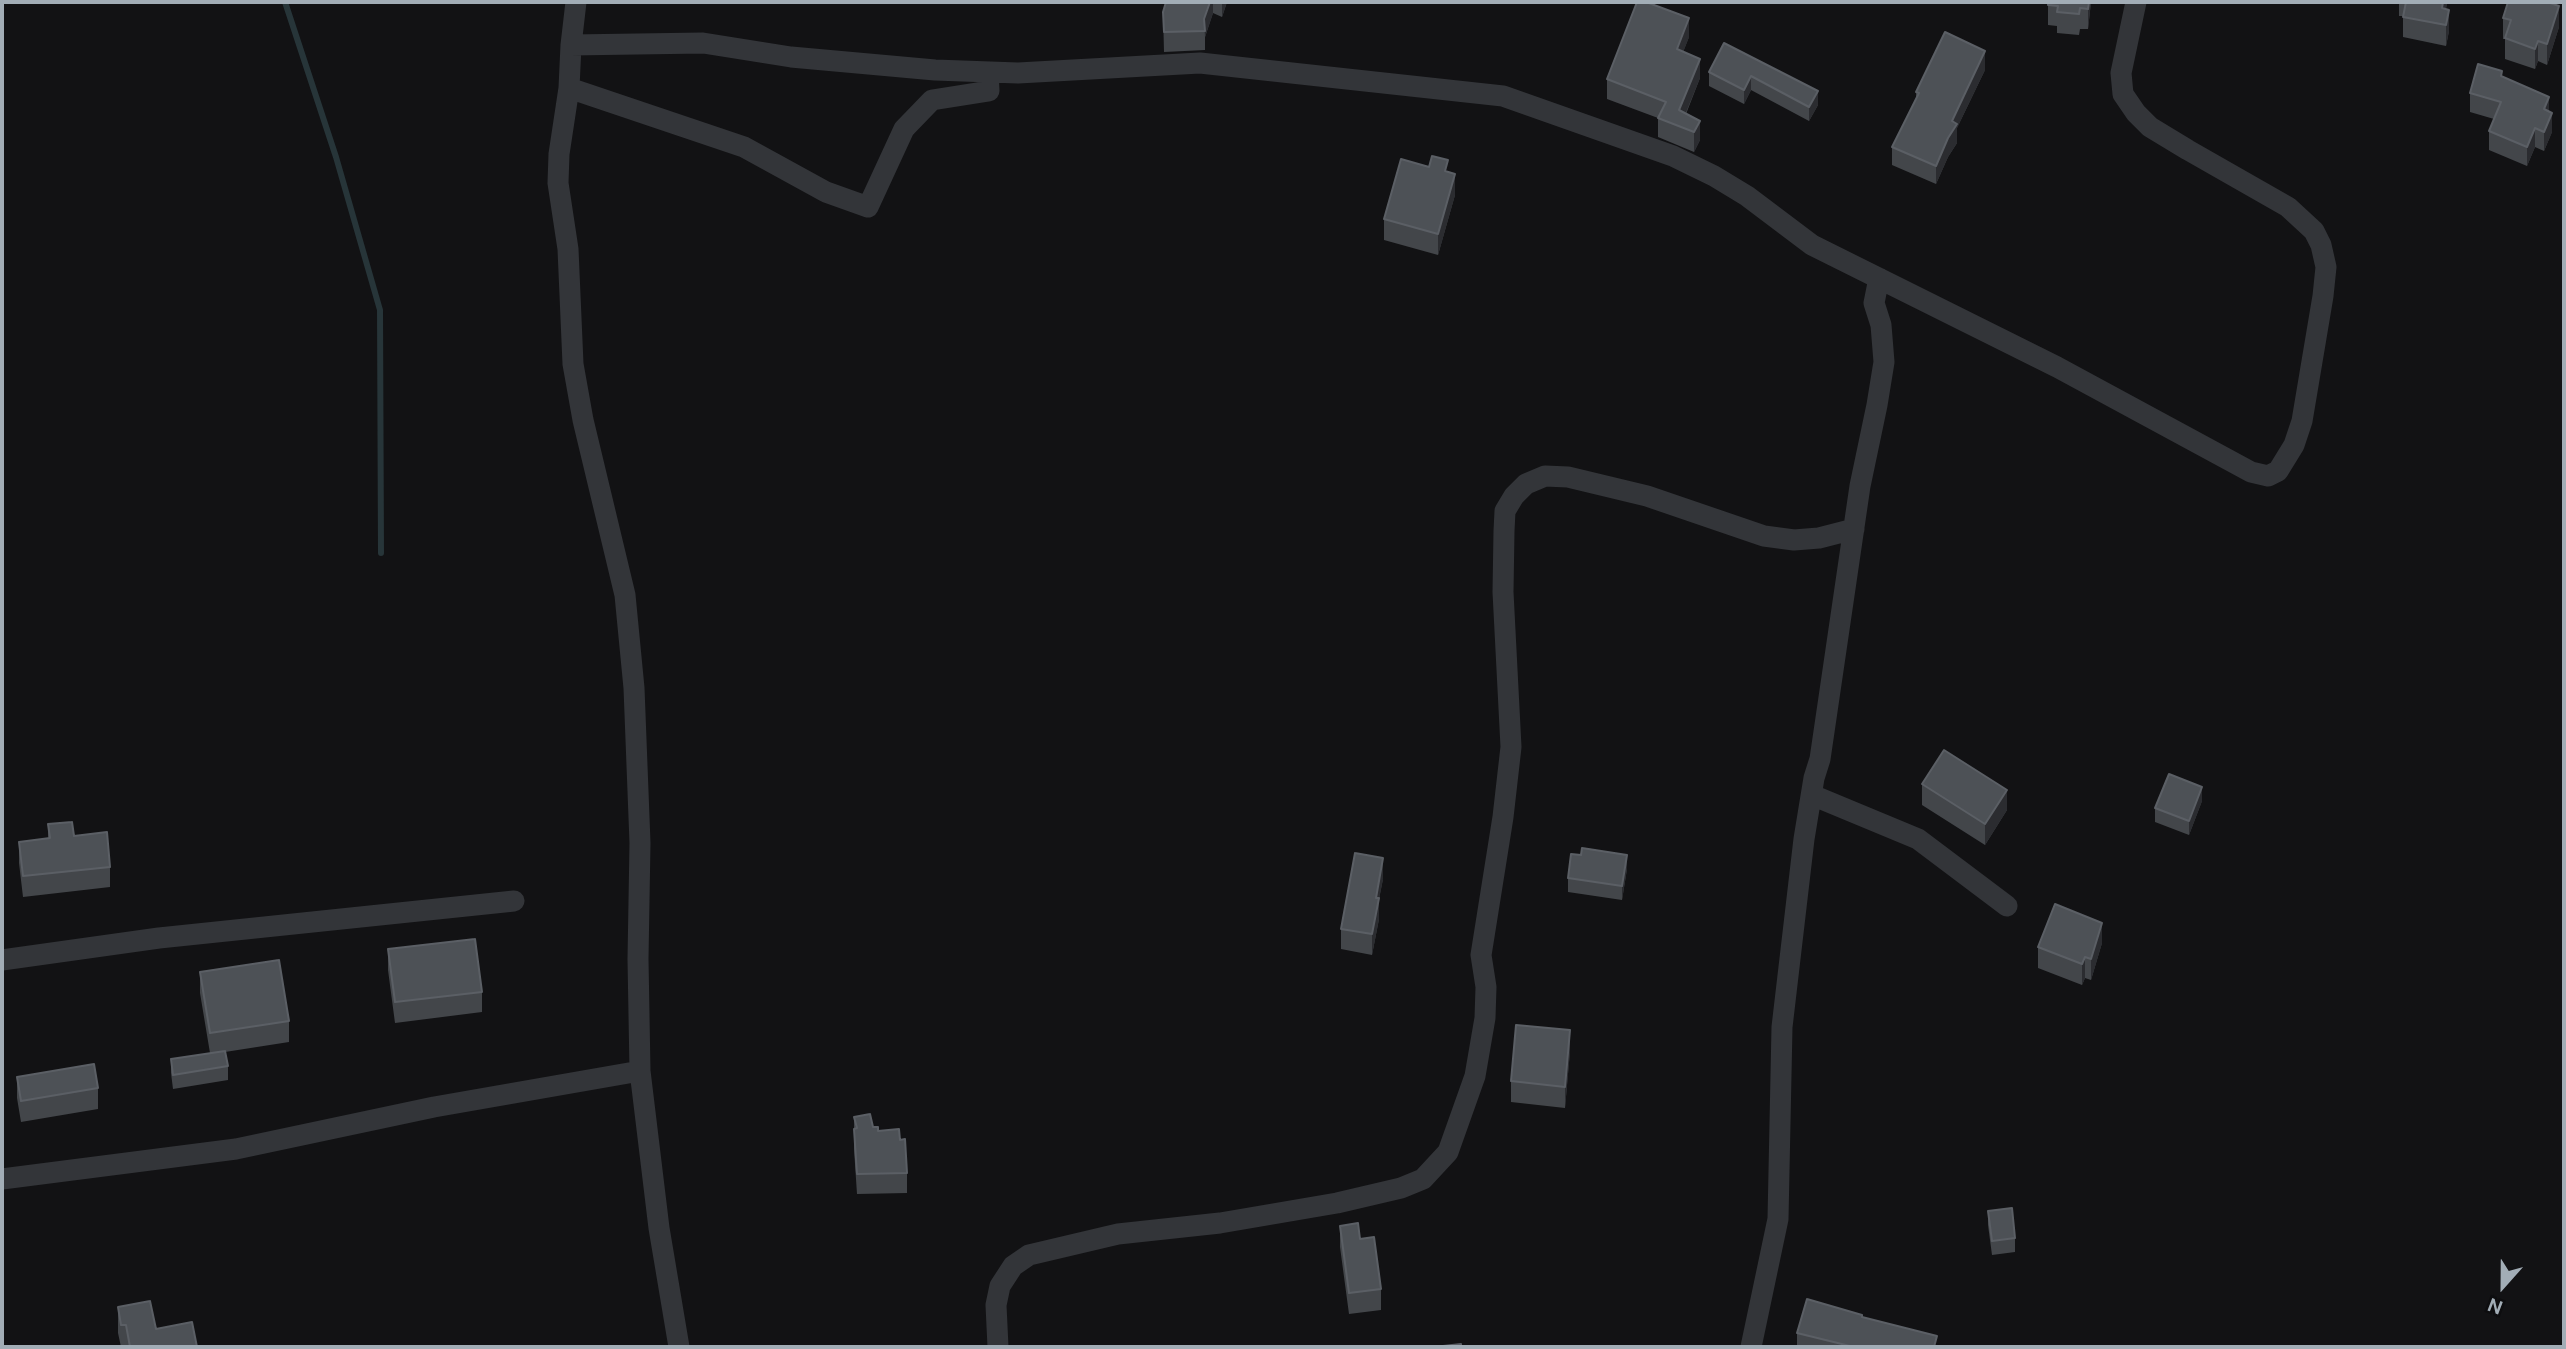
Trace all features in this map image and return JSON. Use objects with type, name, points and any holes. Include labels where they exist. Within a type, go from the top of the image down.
[{"type":"street","points":[[576,2],[558,183],[568,249],[573,364],[586,433],[625,595],[634,688],[640,843],[640,1071],[659,1228],[679,1347]]},
{"type":"street","points":[[571,45],[703,43],[791,57],[988,72],[1078,71],[1200,63],[1503,96],[1672,156],[1714,176],[1747,196],[1812,245],[2057,368],[2251,472],[2268,476],[2278,471],[2294,445],[2302,421],[2324,286],[2326,267],[2321,245],[2314,232],[2288,207],[2150,127],[2136,113],[2123,94],[2120,74],[2136,2]]},
{"type":"street","points":[[569,88],[744,147],[826,192],[868,206],[904,129],[932,100],[989,91],[988,72]]},
{"type":"street","points":[[1751,1347],[1778,1219],[1782,1027],[1791,941],[1854,529],[1884,362],[1881,325],[1874,303],[1879,278]]},
{"type":"street","points":[[998,1347],[996,1305],[1000,1286],[1013,1266],[1029,1255],[1118,1234],[1220,1223],[1337,1203],[1401,1188],[1423,1179],[1448,1152],[1475,1076],[1485,1018],[1486,987],[1481,955],[1511,747],[1503,593],[1504,531],[1506,511],[1514,496],[1526,484],[1545,476],[1568,477],[1647,496],[1763,536],[1794,540],[1819,538],[1854,529]]},
{"type":"street","points":[[1812,795],[1918,839],[2007,906]]},
{"type":"street","points":[[2,960],[159,938],[514,901]]},
{"type":"street","points":[[2,1179],[236,1149],[434,1107],[640,1071]]},
{"type":"building","points":[[1166,2],[1210,2],[1204,19],[1205,31],[1164,32],[1163,12]]},
{"type":"building","points":[[1637,2],[1646,2],[1689,18],[1677,49],[1700,59],[1679,110],[1700,121],[1694,132],[1658,118],[1666,102],[1607,79]]},
{"type":"building","points":[[2048,2],[2089,2],[2088,9],[2080,8],[2079,14],[2057,12],[2058,6],[2048,5]]},
{"type":"building","points":[[2406,2],[2443,2],[2442,8],[2449,10],[2446,25],[2403,17]]},
{"type":"building","points":[[2508,2],[2547,2],[2559,6],[2547,44],[2538,41],[2535,49],[2505,38],[2511,20],[2503,18]]},
{"type":"building","points":[[1945,32],[1985,51],[1952,121],[1957,124],[1936,166],[1892,147]]},
{"type":"building","points":[[1724,43],[1818,91],[1809,107],[1751,76],[1744,90],[1709,72]]},
{"type":"building","points":[[2478,64],[2502,71],[2501,76],[2549,97],[2544,109],[2552,113],[2544,132],[2535,128],[2527,147],[2489,131],[2501,102],[2470,93]]},
{"type":"building","points":[[1432,156],[1448,160],[1445,171],[1455,174],[1438,234],[1384,219],[1401,159],[1429,167]]},
{"type":"building","points":[[1944,750],[2007,790],[1985,824],[1922,784]]},
{"type":"building","points":[[2169,774],[2202,787],[2189,821],[2155,808]]},
{"type":"building","points":[[72,822],[74,836],[107,832],[110,867],[23,876],[19,842],[50,838],[48,824]]},
{"type":"building","points":[[1582,848],[1627,855],[1622,886],[1568,878],[1571,854],[1581,855]]},
{"type":"building","points":[[1355,853],[1383,858],[1372,934],[1341,929]]},
{"type":"building","points":[[2055,904],[2102,923],[2091,959],[2085,957],[2082,964],[2038,947]]},
{"type":"building","points":[[475,939],[482,992],[395,1002],[388,949]]},
{"type":"building","points":[[279,960],[289,1021],[210,1033],[200,972]]},
{"type":"building","points":[[1516,1025],[1570,1030],[1565,1087],[1511,1081]]},
{"type":"building","points":[[225,1051],[228,1066],[173,1075],[171,1059]]},
{"type":"building","points":[[94,1064],[98,1088],[21,1101],[17,1077]]},
{"type":"building","points":[[870,1114],[873,1127],[878,1127],[878,1131],[899,1129],[900,1140],[905,1139],[907,1173],[857,1174],[854,1129],[857,1128],[854,1117]]},
{"type":"building","points":[[2012,1208],[2015,1238],[1992,1241],[1988,1211]]},
{"type":"building","points":[[1358,1223],[1360,1239],[1374,1237],[1381,1289],[1349,1293],[1340,1226]]},
{"type":"building","points":[[1807,1299],[1862,1317],[1937,1336],[1934,1347],[1854,1347],[1797,1333]]},
{"type":"building","points":[[150,1301],[156,1329],[192,1322],[197,1347],[130,1347],[126,1325],[121,1325],[118,1307]]},
{"type":"building","points":[[1461,1344],[1461,1347],[1434,1347]]},
{"type":"waterway","points":[[285,2],[336,157],[380,310],[381,553]]}]
